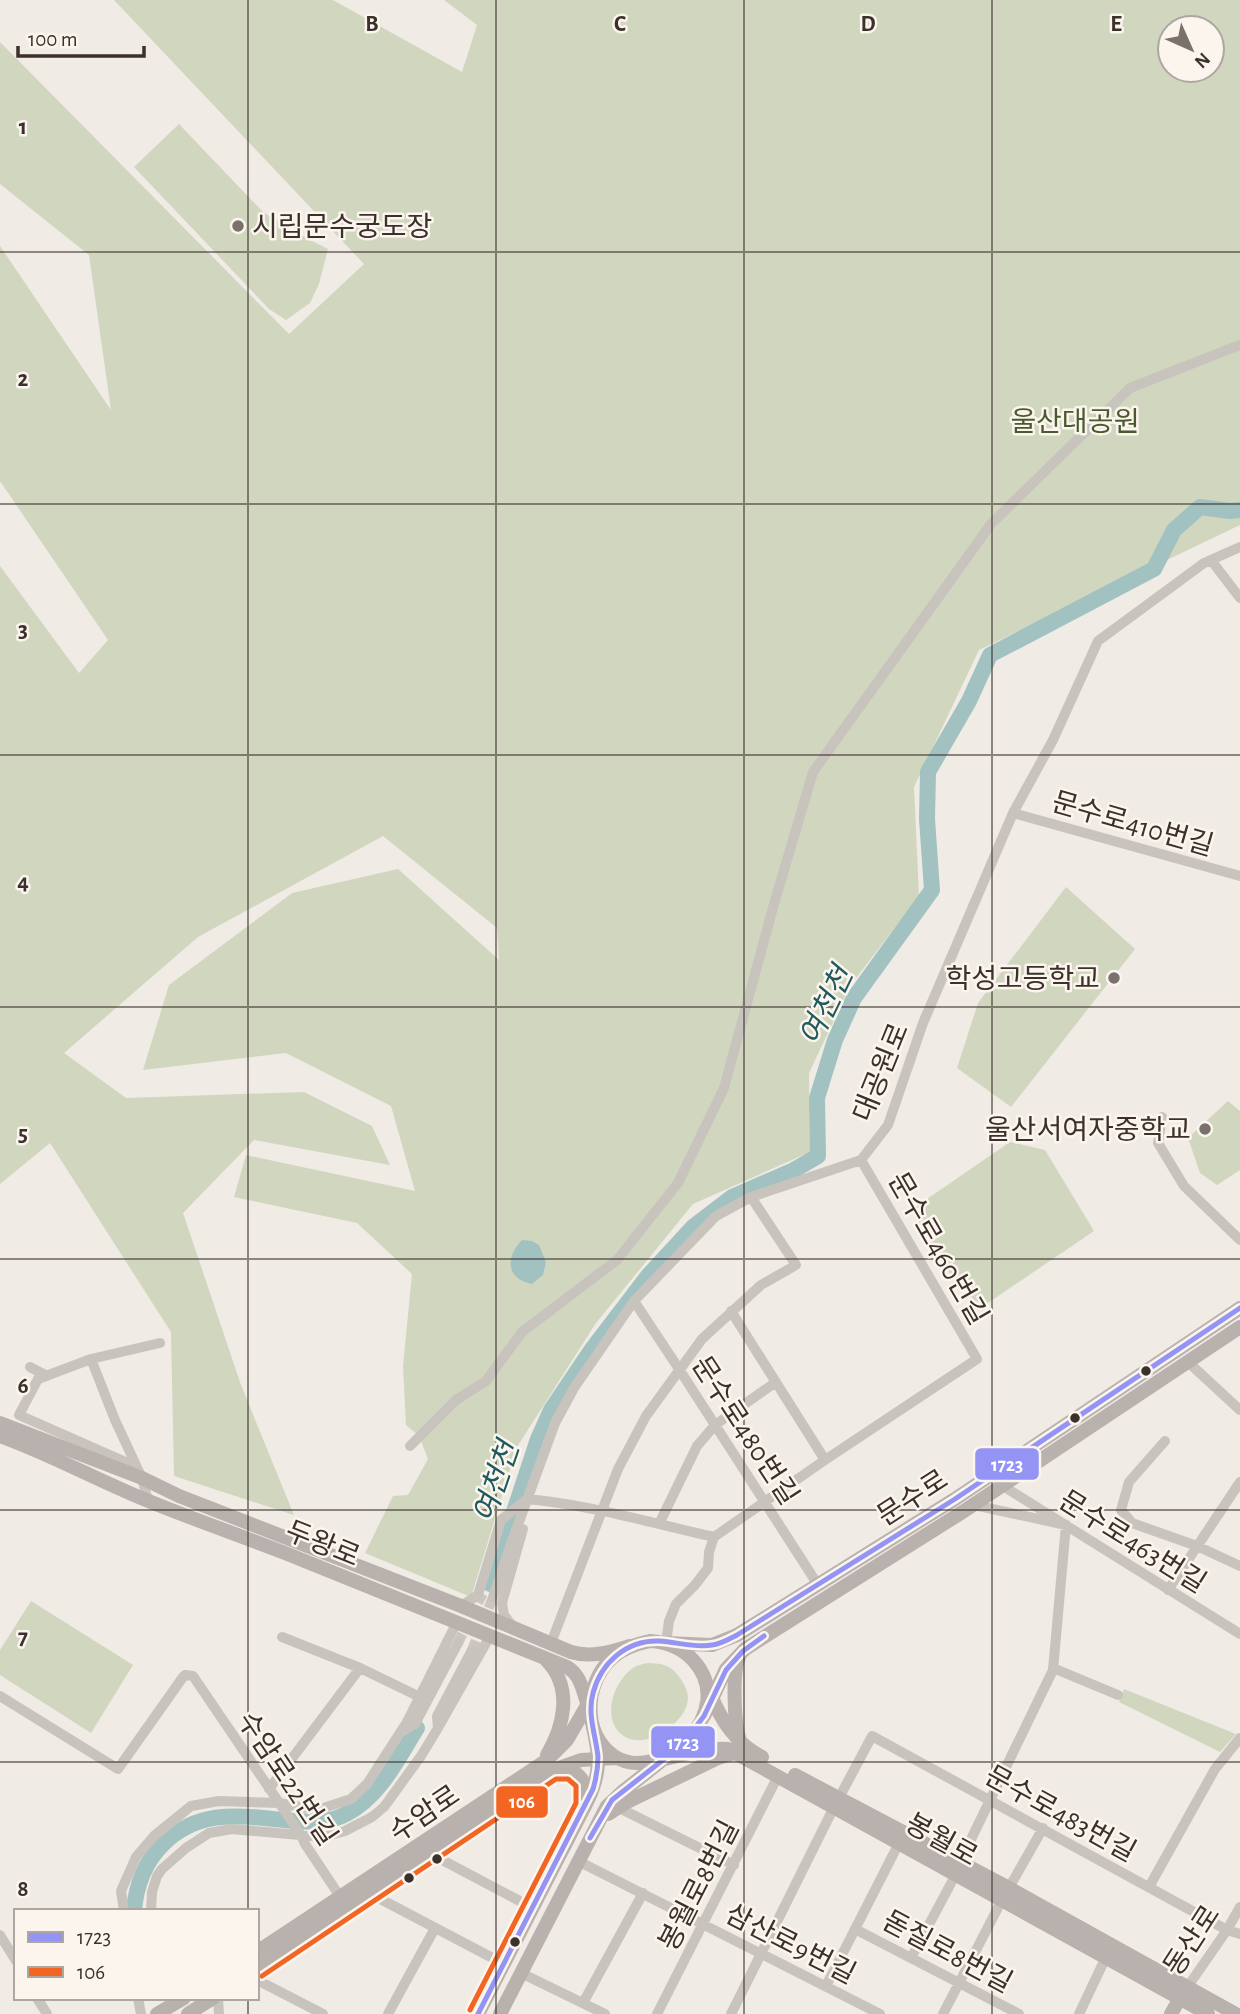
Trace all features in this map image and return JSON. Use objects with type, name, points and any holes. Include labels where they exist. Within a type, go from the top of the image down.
[{"type":"main road","name":"문수로","points":[[666,1643],[704,1646],[720,1644],[737,1635],[976,1485],[1240,1309]]},
{"type":"main road","name":"문수로","points":[[710,1693],[726,1669],[745,1649],[974,1505],[1238,1328]]},
{"type":"main road","points":[[0,1423],[139,1473],[179,1496],[571,1652],[585,1655],[650,1642],[666,1643],[682,1650],[695,1662],[710,1693],[704,1716],[693,1732],[613,1800],[578,1861],[500,2014]]},
{"type":"main road","points":[[1054,1433],[1041,1444],[1041,1451],[1046,1454],[1063,1446]]},
{"type":"main road","name":"두왕로","points":[[0,1436],[29,1446],[111,1486],[566,1667],[575,1673],[582,1686],[593,1728]]},
{"type":"main road","points":[[976,1485],[986,1483],[1003,1486],[1005,1472],[1021,1455]]},
{"type":"main road","points":[[478,2014],[595,1782],[598,1758],[590,1709],[593,1691],[604,1666],[629,1646]]},
{"type":"main road","points":[[599,1822],[617,1807],[738,1747],[735,1669],[745,1649]]},
{"type":"main road","points":[[538,1766],[555,1738],[564,1694],[559,1676],[540,1656]]},
{"type":"main road","name":"수암로","points":[[259,1967],[344,1903],[554,1754],[567,1740],[593,1691]]},
{"type":"main road","name":"봉월로","points":[[710,1693],[738,1747],[767,1765],[778,1776],[837,1803],[899,1843],[958,1868],[1106,1957],[1129,1962],[1184,1993],[1208,2014]]},
{"type":"main road","points":[[593,1728],[600,1744],[616,1758]]},
{"type":"main road","name":"봉월로","points":[[616,1758],[642,1763],[711,1748],[738,1747]]},
{"type":"main road","name":"수암로","points":[[259,1951],[344,1903],[369,1893],[554,1770],[569,1763],[616,1758]]},
{"type":"main road","points":[[767,1765],[958,1868]]},
{"type":"main road","points":[[554,1770],[567,1769],[577,1773],[586,1788],[585,1806]]},
{"type":"main road","points":[[1005,1894],[1129,1962]]},
{"type":"main road","points":[[1171,2014],[1184,1993],[1236,2014]]},
{"type":"main road","points":[[163,2007],[179,2000]]},
{"type":"main road","points":[[188,2014],[212,2000]]},
{"type":"street","points":[[410,1446],[456,1400],[486,1381],[522,1332],[617,1260],[678,1183],[724,1088],[813,772],[991,524],[1130,388],[1240,345]]},
{"type":"street","name":"대공원로","points":[[489,1597],[526,1519],[527,1499],[555,1423],[574,1388],[634,1301],[716,1216],[751,1197],[862,1160],[888,1125],[923,1023],[1013,813],[1053,740],[1098,641],[1204,563],[1240,547]]},
{"type":"street","points":[[1211,560],[1240,598]]},
{"type":"street","name":"문수로410번길","points":[[1013,813],[1240,876]]},
{"type":"street","points":[[1162,1117],[1158,1143],[1184,1186],[1240,1240]]},
{"type":"street","name":"문수로460번길","points":[[825,1460],[977,1359],[862,1160]]},
{"type":"street","points":[[551,1643],[618,1469],[646,1416],[702,1339],[761,1285],[796,1265],[751,1197]]},
{"type":"street","name":"문수로480번길","points":[[634,1301],[818,1585]]},
{"type":"street","points":[[666,1643],[669,1621],[676,1604],[708,1567],[714,1537],[825,1460],[731,1311]]},
{"type":"street","points":[[139,1473],[19,1415],[38,1379],[92,1359],[160,1343]]},
{"type":"street","points":[[92,1359],[148,1501]]},
{"type":"street","points":[[1188,1362],[1240,1410]]},
{"type":"street","points":[[30,1367],[47,1376]]},
{"type":"street","points":[[659,1524],[697,1446],[715,1424],[776,1382]]},
{"type":"street","points":[[1165,1441],[1129,1482],[1121,1510],[1132,1522],[1240,1566]]},
{"type":"street","points":[[1168,1590],[1240,1482]]},
{"type":"street","name":"문수로463번길","points":[[1003,1486],[1240,1634]]},
{"type":"street","points":[[514,1628],[489,1597],[502,1520],[527,1499],[603,1510],[714,1537]]},
{"type":"street","points":[[912,1958],[1053,1668],[1066,1525],[974,1505]]},
{"type":"street","points":[[461,1606],[489,1597]]},
{"type":"street","points":[[124,1909],[121,1891],[136,1857],[153,1836],[191,1806],[219,1801],[279,1803],[317,1810],[351,1799],[367,1784],[401,1732],[457,1622]]},
{"type":"street","points":[[151,1909],[152,1892],[162,1869],[209,1833],[232,1829],[323,1837],[345,1831],[384,1807],[421,1756],[490,1636]]},
{"type":"street","points":[[282,1637],[360,1668],[420,1697]]},
{"type":"street","points":[[401,1732],[415,1724],[458,1643]]},
{"type":"street","points":[[438,1728],[438,1716],[472,1650]]},
{"type":"street","points":[[269,1789],[360,1668]]},
{"type":"street","points":[[1053,1668],[1118,1695]]},
{"type":"street","name":"수암로22번길","points":[[0,1696],[118,1769],[183,1677],[189,1675],[196,1679],[344,1903]]},
{"type":"street","name":"문수로483번길","points":[[837,1803],[872,1736],[1227,1930],[1240,1934]]},
{"type":"street","points":[[1149,1887],[1215,1769],[1240,1738]]},
{"type":"street","name":"봉월로8번길","points":[[657,2014],[778,1776]]},
{"type":"street","points":[[732,2014],[837,1803]]},
{"type":"street","points":[[617,1807],[734,1865]]},
{"type":"street","points":[[943,2014],[1005,1894],[1043,1828]]},
{"type":"street","points":[[826,1986],[899,1843]]},
{"type":"street","name":"수암로","points":[[429,1853],[533,1908]]},
{"type":"street","name":"삼산로9번길","points":[[578,1861],[880,2014]]},
{"type":"street","points":[[369,1893],[504,1964]]},
{"type":"street","points":[[583,2003],[643,1893]]},
{"type":"street","name":"동산로","points":[[1184,1993],[1240,1907]]},
{"type":"street","points":[[388,2014],[435,1928]]},
{"type":"street","name":"돋질로8번길","points":[[856,1929],[1018,2014]]},
{"type":"street","points":[[0,1935],[14,1958]]},
{"type":"street","points":[[1079,2014],[1106,1957]]},
{"type":"street","points":[[521,1973],[606,2014]]},
{"type":"street","points":[[259,1981],[323,2014]]},
{"type":"green space","name":"울산대공원","points":[[114,0],[333,0],[462,72],[477,25],[444,0],[1240,0],[1240,525],[979,650],[914,787],[919,896],[850,986],[809,1073],[810,1152],[693,1204],[596,1323],[517,1447],[471,1597],[365,1553],[393,1496],[408,1495],[428,1459],[419,1436],[406,1425],[403,1366],[412,1274],[357,1223],[234,1197],[246,1155],[415,1191],[391,1106],[286,1053],[143,1070],[169,985],[292,893],[398,869],[499,960],[497,928],[383,836],[198,937],[64,1053],[126,1098],[304,1092],[372,1126],[390,1165],[254,1140],[183,1213],[241,1385],[294,1515],[174,1476],[171,1332],[50,1143],[0,1184],[0,566],[79,673],[108,640],[0,481],[0,246],[111,410],[89,255],[0,184],[0,42],[289,334],[364,264]]},
{"type":"green space","name":"시립문수궁도장","points":[[179,124],[263,212],[328,249],[319,284],[310,303],[286,320],[269,309],[134,167]]},
{"type":"green space","points":[[1066,887],[1135,949],[1011,1107],[957,1068],[978,1003]]},
{"type":"green space","points":[[1228,1101],[1240,1111],[1240,1170],[1217,1185],[1200,1173],[1188,1138]]},
{"type":"green space","points":[[1010,1142],[1045,1150],[1094,1231],[979,1309],[965,1287],[960,1290],[911,1210]]},
{"type":"green space","points":[[31,1601],[133,1665],[91,1733],[0,1675],[0,1650]]},
{"type":"green space","points":[[648,1663],[667,1666],[677,1674],[687,1693],[686,1707],[681,1717],[663,1733],[652,1738],[630,1739],[615,1726],[611,1708],[613,1699],[626,1674],[635,1667]]},
{"type":"green space","points":[[1124,1689],[1236,1734],[1220,1752],[1119,1702]]},
{"type":"water","points":[[522,1240],[539,1245],[546,1262],[543,1275],[532,1284],[517,1277],[511,1266],[513,1253]]},
{"type":"waterway","name":"여천천","points":[[490,1584],[538,1439],[551,1410],[592,1349],[647,1277],[694,1226],[732,1197],[794,1170],[818,1156],[817,1098],[835,1040],[854,998],[932,890],[927,819],[928,772],[969,701],[990,655],[1154,569],[1174,530],[1200,507],[1240,510]]},
{"type":"waterway","name":"여천천","points":[[134,1909],[139,1883],[146,1867],[156,1851],[178,1832],[193,1824],[225,1817],[308,1822],[340,1817],[369,1798],[395,1764],[417,1728]]},
{"type":"tunnel","points":[[458,1643],[483,1593]]},
{"type":"tunnel","points":[[472,1650],[493,1597]]},
{"type":"transit line","name":"1723","points":[[478,2014],[593,1789],[598,1757],[591,1701],[602,1672],[617,1655],[636,1644],[647,1642],[705,1646],[719,1644],[737,1635],[955,1499],[1240,1308]]},
{"type":"transit line","name":"1723","points":[[590,1838],[612,1800],[689,1736],[704,1716],[726,1670],[743,1651],[764,1636]]},
{"type":"transit line","name":"106","points":[[262,1976],[556,1779],[568,1779],[576,1786],[576,1803],[470,2010]]},
{"type":"place","name":"시립문수궁도장","points":[[238,226]]},
{"type":"place","name":"학성고등학교","points":[[1114,978]]},
{"type":"place","name":"울산서여자중학교","points":[[1205,1129]]}]
